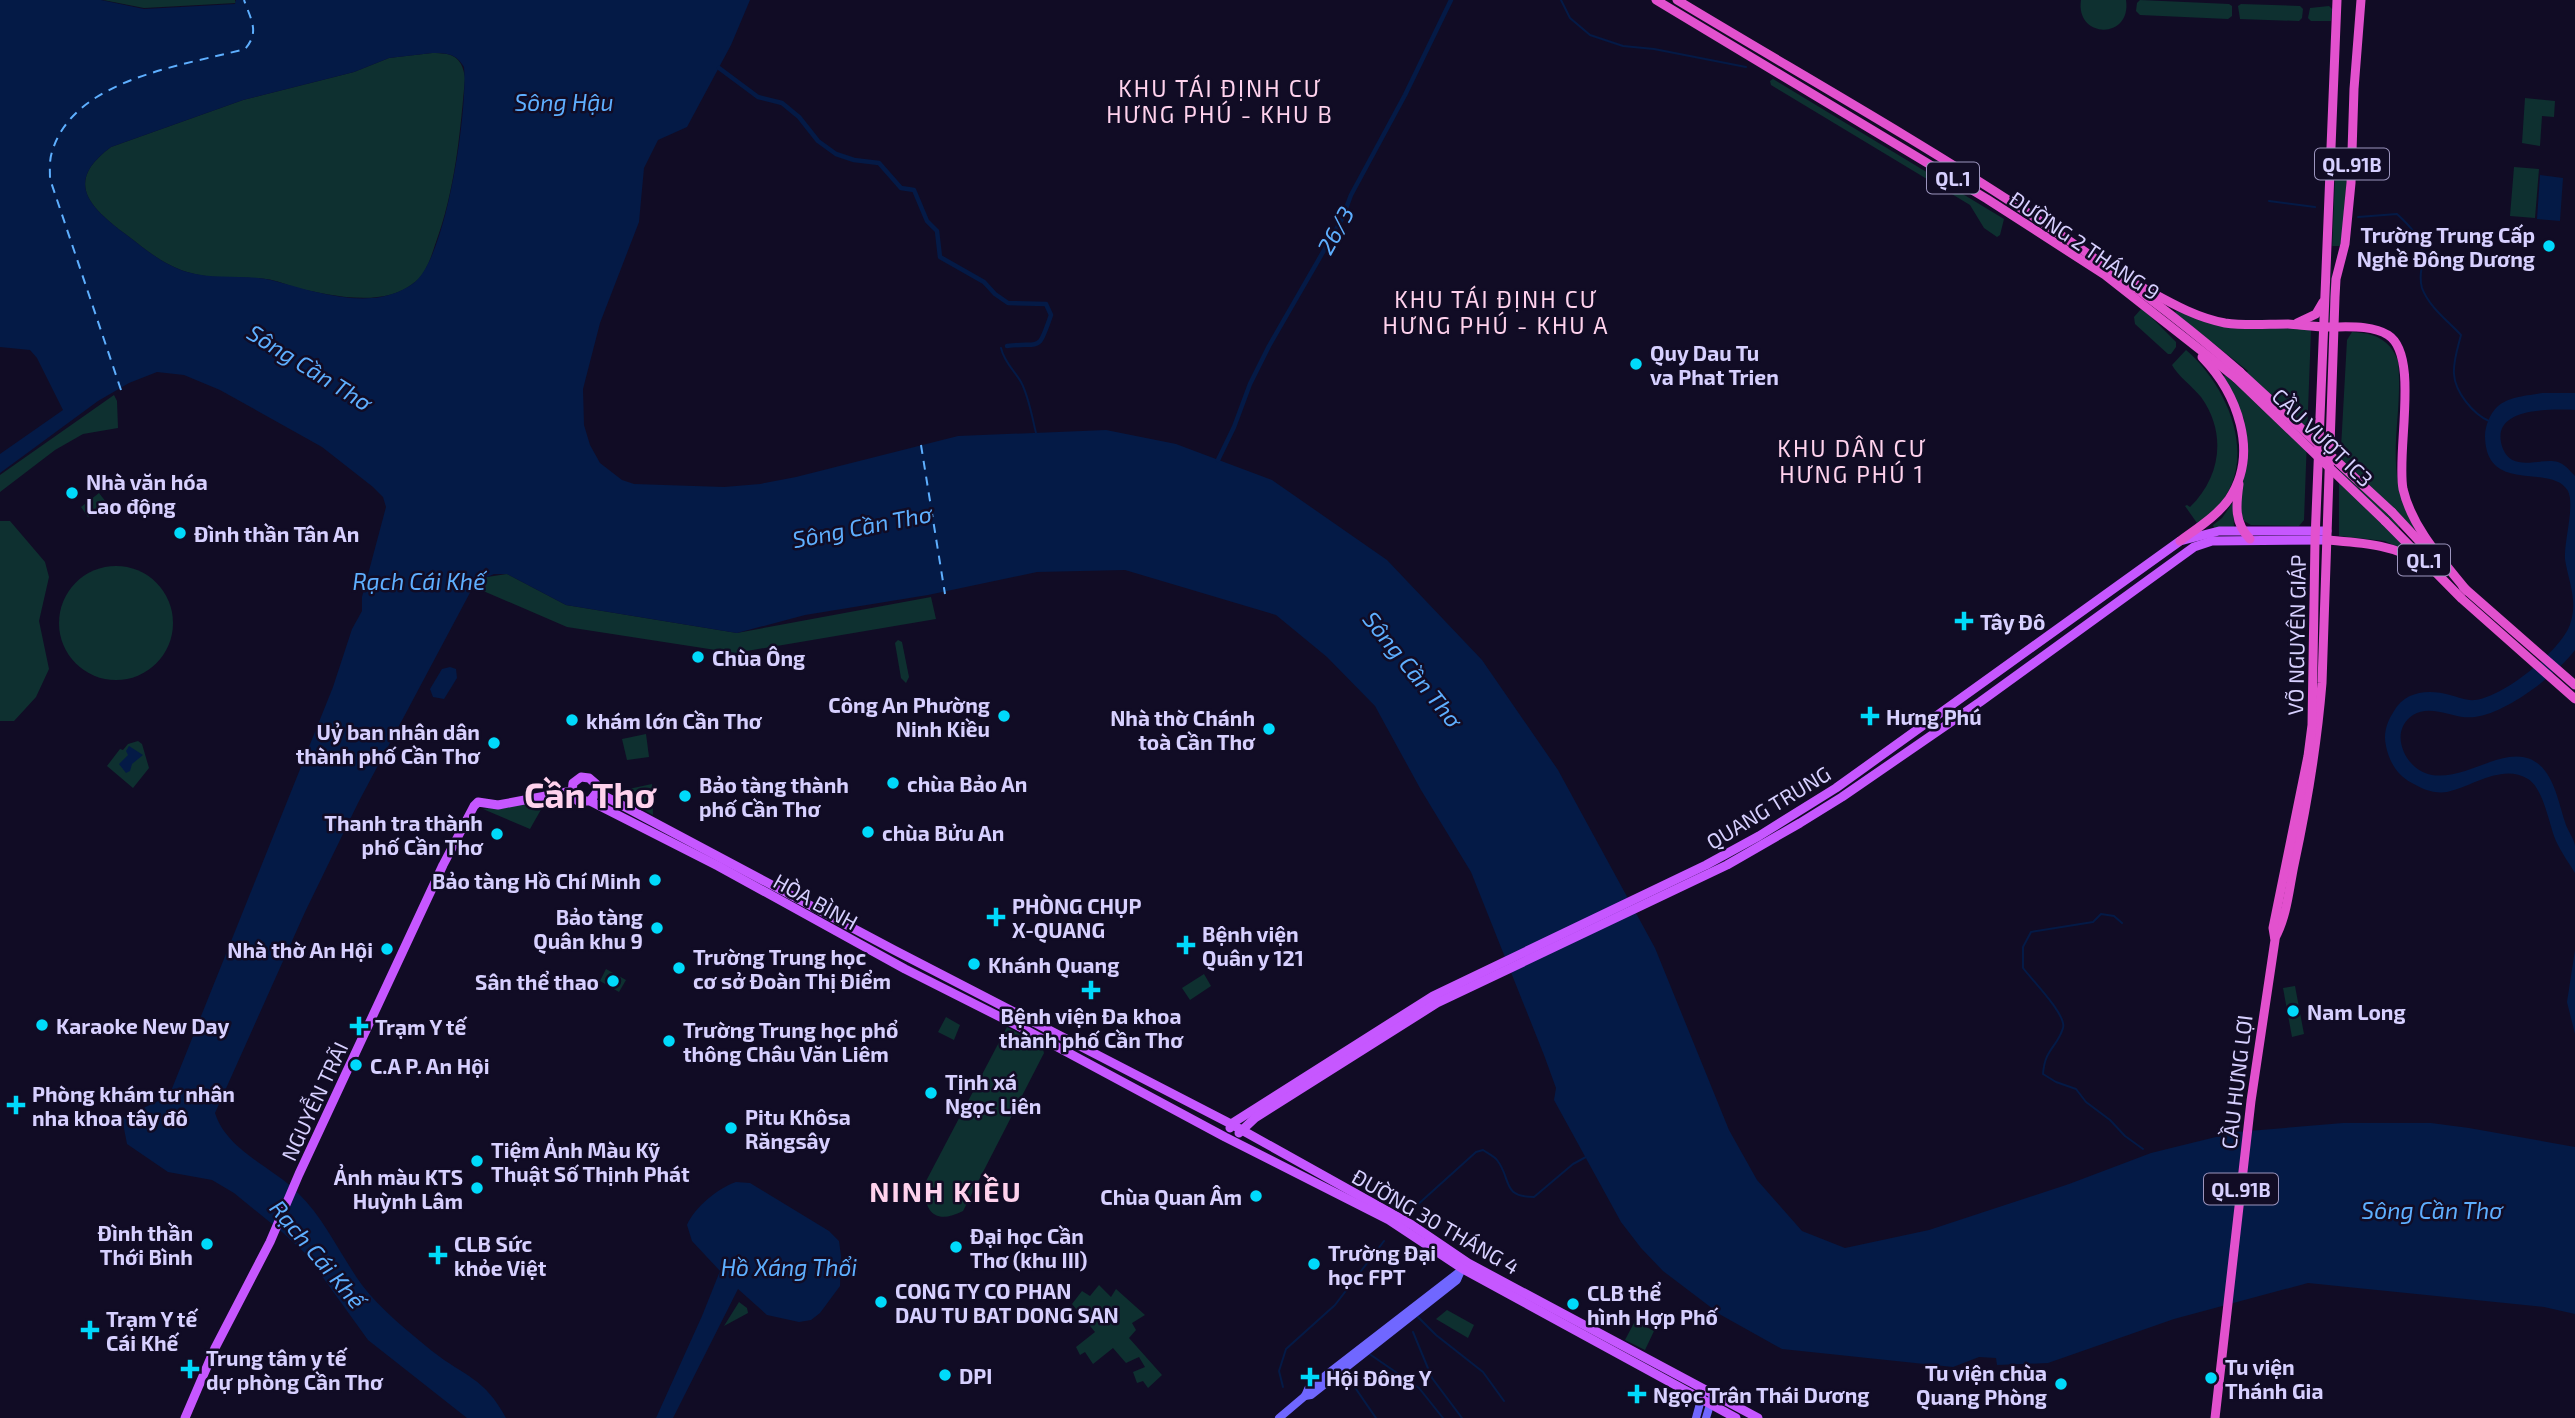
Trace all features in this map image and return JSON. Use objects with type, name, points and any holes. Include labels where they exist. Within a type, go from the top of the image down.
[{"type":"highway","name":"ĐƯỜNG 2 THÁNG 9","points":[[1656,0],[1987,199],[2105,275],[2238,375]]},
{"type":"highway","name":"ĐƯỜNG 2 THÁNG 9","points":[[1677,0],[1983,183],[2108,268],[2194,332],[2238,375]]},
{"type":"highway","name":"QL.91B","points":[[2328,327],[2325,297],[2337,0]]},
{"type":"highway","name":"VÕ NGUYÊN GIÁP","points":[[2293,856],[2312,725],[2316,536],[2328,327],[2345,244],[2361,0]]},
{"type":"highway","points":[[2108,268],[2178,307],[2210,320],[2247,325],[2364,328],[2388,335],[2399,347],[2405,372],[2402,464],[2406,499],[2427,538],[2465,595]]},
{"type":"highway","points":[[2289,324],[2311,318],[2325,297]]},
{"type":"highway","points":[[2157,316],[2213,367],[2233,399],[2242,427],[2236,508],[2238,523],[2249,539]]},
{"type":"highway","name":"VÕ NGUYÊN GIÁP","points":[[2272,960],[2273,928],[2293,856],[2319,727],[2329,467],[2328,327]]},
{"type":"highway","name":"CẦU VƯỢT IC3","points":[[2238,375],[2392,512],[2465,595]]},
{"type":"highway","name":"CẦU VƯỢT IC3","points":[[2238,375],[2385,521],[2465,595]]},
{"type":"highway","points":[[2180,541],[2209,519],[2229,499],[2241,465]]},
{"type":"highway","points":[[2327,536],[2397,550],[2428,567],[2465,595]]},
{"type":"highway","name":"QL.1","points":[[2465,595],[2572,697]]},
{"type":"highway","name":"QL.1","points":[[2515,640],[2575,685]]},
{"type":"highway","name":"CẦU HƯNG LỢI","points":[[2215,1418],[2250,1101],[2272,960]]},
{"type":"main road","name":"QUANG TRUNG","points":[[1230,1139],[1255,1118],[1447,988],[1706,865],[1756,838],[1836,788],[2180,541],[2203,534],[2243,531],[2316,536]]},
{"type":"main road","name":"QUANG TRUNG","points":[[1231,1124],[1444,1000],[1757,849],[1842,797],[1980,702],[2194,547],[2211,541],[2327,536]]},
{"type":"main road","points":[[585,777],[596,783],[597,792],[590,801],[578,801],[572,791],[573,783],[585,777]]},
{"type":"main road","name":"NGUYỄN TRÃI","points":[[185,1418],[443,864],[474,806],[478,802],[498,805],[572,791]]},
{"type":"main road","name":"HÒA BÌNH","points":[[597,792],[1060,1035]]},
{"type":"main road","name":"HÒA BÌNH","points":[[590,801],[718,866],[905,969],[1059,1047]]},
{"type":"main road","points":[[888,960],[894,950]]},
{"type":"main road","points":[[905,969],[908,957]]},
{"type":"main road","points":[[1007,1020],[1009,1009]]},
{"type":"main road","points":[[1024,1029],[1026,1018]]},
{"type":"main road","points":[[1039,1037],[1041,1025]]},
{"type":"main road","points":[[1059,1047],[1060,1035]]},
{"type":"main road","name":"ĐƯỜNG 30 THÁNG 4","points":[[1060,1035],[1231,1124],[1412,1225],[1464,1267]]},
{"type":"main road","name":"ĐƯỜNG 30 THÁNG 4","points":[[1059,1047],[1389,1220],[1464,1267],[1707,1396],[1758,1418]]},
{"type":"main road","points":[[1114,1077],[1119,1065]]},
{"type":"main road","points":[[1230,1139],[1231,1124]]},
{"type":"main road","points":[[1279,1418],[1457,1280],[1464,1267]]},
{"type":"main road","points":[[1696,1418],[1707,1396]]},
{"type":"main road","points":[[1706,1418],[1707,1396]]},
{"type":"main road","name":"ĐƯỜNG 30 THÁNG 4","points":[[1707,1396],[1736,1418]]},
{"type":"green space","points":[[103,0],[235,0],[236,3],[144,8]]},
{"type":"green space","points":[[2081,0],[2126,0],[2126,13],[2121,22],[2113,28],[2094,28],[2086,22],[2081,13]]},
{"type":"green space","points":[[2140,0],[2229,4],[2232,6],[2232,16],[2228,19],[2140,15],[2136,11]]},
{"type":"green space","points":[[2238,6],[2300,6],[2303,9],[2302,18],[2299,21],[2240,19]]},
{"type":"green space","points":[[2329,6],[2332,9],[2331,21],[2311,21],[2308,18],[2310,8]]},
{"type":"green space","points":[[432,53],[455,57],[464,71],[459,142],[442,225],[430,260],[419,279],[403,290],[389,295],[358,298],[326,294],[270,280],[187,272],[163,261],[115,226],[93,205],[87,194],[85,184],[88,172],[96,160],[111,147],[243,100],[354,72],[389,58]]},
{"type":"green space","points":[[1773,79],[2004,219],[2000,235],[1997,237],[1984,228],[1970,205],[1771,85],[1770,81]]},
{"type":"green space","points":[[2525,98],[2555,101],[2554,117],[2542,116],[2540,146],[2522,143]]},
{"type":"green space","points":[[2338,152],[2349,157],[2341,246],[2332,246]]},
{"type":"green space","points":[[2514,167],[2539,169],[2535,218],[2510,216]]},
{"type":"green space","points":[[2332,253],[2331,322],[2329,324]]},
{"type":"green space","points":[[2142,308],[2176,342],[2171,354],[2135,324],[2134,317]]},
{"type":"green space","points":[[2176,311],[2243,324],[2311,329],[2304,520],[2299,526],[2251,525],[2244,521],[2240,509],[2246,448],[2244,419],[2223,377],[2226,374],[2236,384],[2248,371],[2175,313]]},
{"type":"green space","points":[[2352,332],[2367,334],[2386,342],[2398,361],[2396,465],[2398,485],[2414,527],[2413,530],[2399,516],[2399,539],[2408,549],[2407,552],[2385,541],[2339,536],[2339,484],[2347,340]]},
{"type":"green space","points":[[2186,350],[2204,368],[2219,389],[2230,413],[2236,437],[2237,462],[2231,485],[2218,506],[2197,523],[2185,506],[2190,507],[2208,482],[2214,469],[2217,440],[2215,425],[2201,397],[2172,365]]},
{"type":"green space","points":[[114,395],[117,401],[118,428],[83,434],[55,450],[0,492],[0,475]]},
{"type":"green space","points":[[99,493],[106,502],[88,517],[81,507]]},
{"type":"green space","points":[[2233,502],[2234,527],[2214,528],[2213,525],[2222,518]]},
{"type":"green space","points":[[0,521],[10,521],[45,562],[49,577],[39,621],[49,669],[36,697],[14,721],[0,721]]},
{"type":"green space","points":[[116,566],[138,570],[156,583],[169,601],[173,623],[169,645],[156,663],[138,676],[116,680],[94,676],[76,663],[63,645],[59,623],[63,601],[76,583],[94,570]]},
{"type":"green space","points":[[507,574],[566,605],[737,633],[931,597],[936,619],[735,653],[567,627],[474,587],[487,577]]},
{"type":"green space","points":[[898,640],[902,642],[909,677],[906,683],[901,678],[895,643]]},
{"type":"green space","points":[[646,734],[649,757],[627,760],[622,739]]},
{"type":"green space","points":[[138,741],[142,744],[149,768],[133,788],[107,766],[120,749],[123,750],[128,744]]},
{"type":"green space","points":[[652,784],[653,815],[624,799],[624,790]]},
{"type":"green space","points":[[538,802],[543,806],[530,829],[483,809]]},
{"type":"green space","name":"Sân thể thao","points":[[606,969],[626,980],[619,992],[600,981]]},
{"type":"green space","points":[[1204,974],[1211,986],[1190,1000],[1182,988]]},
{"type":"green space","name":"Nam Long","points":[[2295,986],[2304,1034],[2292,1037],[2283,988]]},
{"type":"green space","points":[[946,1017],[960,1025],[954,1040],[938,1032]]},
{"type":"green space","points":[[1007,1027],[1042,1046],[1044,1053],[963,1211],[945,1217],[938,1216],[928,1208],[925,1183]]},
{"type":"green space","points":[[1099,1285],[1111,1297],[1116,1289],[1145,1315],[1132,1323],[1136,1330],[1129,1338],[1162,1375],[1148,1388],[1143,1381],[1137,1383],[1133,1372],[1145,1367],[1139,1357],[1126,1363],[1113,1348],[1093,1364],[1085,1352],[1080,1355],[1076,1347],[1095,1332],[1072,1304],[1082,1291],[1090,1296]]},
{"type":"green space","points":[[739,1302],[747,1308],[748,1313],[724,1326]]},
{"type":"green space","points":[[1447,1310],[1474,1325],[1468,1338],[1436,1319]]},
{"type":"green space","points":[[1635,1321],[1654,1331],[1645,1350],[1625,1340]]},
{"type":"water","points":[[0,0],[101,0],[144,9],[235,4],[236,0],[750,0],[731,45],[687,127],[658,140],[644,168],[639,222],[600,323],[583,389],[584,425],[590,445],[600,463],[622,480],[634,484],[724,487],[760,484],[958,436],[1106,430],[1176,444],[1272,480],[1387,560],[1482,660],[1558,770],[1655,948],[1729,1130],[1757,1180],[1802,1231],[1845,1248],[1929,1230],[2069,1184],[2151,1153],[2236,1132],[2343,1123],[2431,1123],[2575,1147],[2575,1314],[2544,1307],[2308,1283],[2174,1319],[2048,1363],[1997,1365],[1996,1358],[1979,1357],[1953,1367],[1782,1349],[1721,1315],[1663,1271],[1621,1222],[1554,1100],[1556,1088],[1544,1055],[1471,872],[1421,790],[1375,706],[1327,657],[1276,615],[1125,570],[1037,572],[928,595],[805,615],[737,633],[566,605],[507,574],[494,574],[473,587],[358,803],[305,912],[215,1113],[221,1126],[240,1148],[288,1184],[307,1203],[362,1285],[378,1303],[432,1351],[482,1386],[506,1418],[467,1418],[368,1340],[306,1254],[282,1232],[234,1193],[212,1180],[168,1172],[127,1144],[122,1118],[169,1096],[333,687],[352,629],[362,611],[362,597],[386,507],[383,497],[322,447],[220,390],[184,375],[157,372],[129,383],[98,401],[0,473],[0,454],[63,410],[37,358],[30,350],[0,347]],"holes":[[[432,53],[454,56],[464,67],[459,146],[446,213],[437,243],[426,267],[415,282],[399,291],[381,297],[353,298],[260,278],[208,276],[187,272],[163,261],[115,226],[93,205],[87,194],[85,184],[88,172],[96,160],[111,147],[243,100],[354,72],[389,58]]]},
{"type":"water","points":[[2540,175],[2563,178],[2560,221],[2537,219]]},
{"type":"water","points":[[2542,393],[2575,393],[2575,410],[2524,413],[2504,425],[2501,435],[2503,449],[2513,460],[2528,463],[2558,462],[2575,476],[2575,650],[2556,670],[2516,701],[2475,717],[2435,711],[2420,712],[2405,722],[2401,740],[2403,750],[2414,766],[2432,775],[2461,772],[2509,757],[2523,757],[2534,761],[2549,777],[2554,788],[2575,846],[2575,873],[2556,841],[2538,791],[2528,779],[2518,775],[2498,775],[2447,792],[2428,790],[2407,780],[2398,772],[2389,758],[2385,741],[2389,719],[2404,699],[2426,692],[2469,700],[2487,697],[2513,683],[2539,663],[2551,652],[2569,627],[2573,604],[2565,559],[2570,505],[2568,491],[2560,483],[2507,472],[2496,466],[2488,454],[2485,436],[2490,417],[2502,403]]},
{"type":"water","points":[[442,669],[456,669],[457,678],[444,699],[433,697],[430,689]]},
{"type":"water","points":[[129,746],[143,755],[126,773],[119,764],[128,755],[126,751]]},
{"type":"water","points":[[2575,950],[2575,1034],[2567,1002]]},
{"type":"water","name":"Hồ Xáng Thổi","points":[[736,1182],[750,1183],[829,1231],[839,1241],[840,1286],[820,1313],[811,1320],[799,1322],[767,1315],[738,1289],[673,1418],[656,1418],[720,1271],[692,1241],[687,1225],[708,1199]]},
{"type":"waterway","name":"26/3","points":[[1218,460],[1269,346],[1342,219],[1351,195],[1405,95],[1451,0]]},
{"type":"waterway","points":[[1561,0],[1570,18],[1590,35],[1623,46],[1654,49],[1746,67]]},
{"type":"waterway","points":[[719,68],[758,97],[782,103],[799,117],[818,141],[836,154],[854,160],[879,163],[901,188],[914,190],[927,221],[937,231],[940,257],[984,282],[1008,303],[1046,304],[1051,315],[1041,340],[1033,344],[1007,346]]},
{"type":"waterway","points":[[2269,201],[2315,207]]},
{"type":"waterway","points":[[2358,217],[2397,214],[2418,238],[2423,256],[2421,283],[2425,295],[2461,335],[2454,369],[2455,381],[2471,408],[2489,421]]},
{"type":"waterway","points":[[1001,348],[1024,388],[1036,433]]},
{"type":"waterway","points":[[2122,923],[2114,916],[2101,914],[2093,922],[2031,932],[2023,947],[2023,968],[2054,1006],[2063,1022],[2060,1035],[2046,1059],[2043,1074],[2076,1089],[2086,1102],[2143,1149]]},
{"type":"waterway","points":[[1415,1207],[1476,1152],[1483,1150],[1496,1159],[1509,1186],[1516,1194],[1534,1197],[1573,1164],[1586,1157]]},
{"type":"waterway","points":[[1283,1387],[1279,1371],[1286,1349],[1335,1305],[1384,1241]]},
{"type":"waterway","points":[[1418,1317],[1436,1335],[1483,1372],[1504,1401]]},
{"type":"waterway","points":[[1413,1332],[1432,1378],[1462,1418]]},
{"type":"waterway","points":[[1368,1353],[1419,1388],[1443,1418]]},
{"type":"waterway","points":[[1345,1373],[1376,1418]]},
{"type":"ferry route","points":[[121,390],[50,179],[52,152],[64,127],[82,108],[106,92],[162,70],[245,49],[250,43],[253,31],[244,0]]},
{"type":"ferry route","points":[[921,445],[945,594]]},
{"type":"place","name":"Trường Trung Cấp Nghề Đông Dương","points":[[2549,246]]},
{"type":"place","name":"Quy Dau Tu va Phat Trien","points":[[1636,364]]},
{"type":"place","name":"Nhà văn hóa Lao động","points":[[72,493]]},
{"type":"place","name":"Đình thần Tân An","points":[[180,533]]},
{"type":"place","name":"Tây Đô","points":[[1964,621]]},
{"type":"place","name":"Chùa Ông","points":[[698,657]]},
{"type":"place","name":"Công An Phường Ninh Kiều","points":[[1004,716]]},
{"type":"place","name":"Hưng Phú","points":[[1870,716]]},
{"type":"place","name":"khám lớn Cần Thơ","points":[[572,720]]},
{"type":"place","name":"Nhà thờ Chánh toà Cần Thơ","points":[[1269,729]]},
{"type":"place","name":"Uỷ ban nhân dân thành phố Cần Thơ","points":[[494,743]]},
{"type":"place","name":"chùa Bảo An","points":[[893,783]]},
{"type":"place","name":"Bảo tàng thành phố Cần Thơ","points":[[685,796]]},
{"type":"place","name":"chùa Bửu An","points":[[868,832]]},
{"type":"place","name":"Thanh tra thành phố Cần Thơ","points":[[497,834]]},
{"type":"place","name":"Bảo tàng Hồ Chí Minh","points":[[655,880]]},
{"type":"place","name":"PHÒNG CHỤP X-QUANG","points":[[996,917]]},
{"type":"place","name":"Bảo tàng Quân khu 9","points":[[657,928]]},
{"type":"place","name":"Bệnh viện Quân y 121","points":[[1186,945]]},
{"type":"place","name":"Nhà thờ An Hội","points":[[387,949]]},
{"type":"place","name":"Khánh Quang","points":[[974,964]]},
{"type":"place","name":"Trường Trung học cơ sở Đoàn Thị Điểm","points":[[679,968]]},
{"type":"place","name":"Sân thể thao","points":[[613,981]]},
{"type":"place","name":"Bệnh viện Đa khoa thành phố Cần Thơ","points":[[1091,990]]},
{"type":"place","name":"Nam Long","points":[[2293,1011]]},
{"type":"place","name":"Karaoke New Day","points":[[42,1025]]},
{"type":"place","name":"Trạm Y tế","points":[[359,1026]]},
{"type":"place","name":"Trường Trung học phổ thông Châu Văn Liêm","points":[[669,1041]]},
{"type":"place","name":"C.A P. An Hội","points":[[356,1065]]},
{"type":"place","name":"Tịnh xá Ngọc Liên","points":[[931,1093]]},
{"type":"place","name":"Phòng khám tư nhân nha khoa tây đô","points":[[16,1105]]},
{"type":"place","name":"Pitu Khôsa Răngsây","points":[[731,1128]]},
{"type":"place","name":"Tiệm Ảnh Màu Kỹ Thuật Số Thịnh Phát","points":[[477,1161]]},
{"type":"place","name":"Ảnh màu KTS Huỳnh Lâm","points":[[477,1188]]},
{"type":"place","name":"Chùa Quan Âm","points":[[1256,1196]]},
{"type":"place","name":"Đình thần Thới Bình","points":[[207,1244]]},
{"type":"place","name":"Đại học Cần Thơ (khu III)","points":[[956,1247]]},
{"type":"place","name":"CLB Sức khỏe Việt","points":[[438,1255]]},
{"type":"place","name":"Trường Đại học FPT","points":[[1314,1264]]},
{"type":"place","name":"CONG TY CO PHAN DAU TU BAT DONG SAN","points":[[881,1302]]},
{"type":"place","name":"CLB thể hình Hợp Phố","points":[[1573,1304]]},
{"type":"place","name":"Trạm Y tế Cái Khế","points":[[90,1330]]},
{"type":"place","name":"Trung tâm y tế dự phòng Cần Thơ","points":[[190,1369]]},
{"type":"place","name":"DPI","points":[[945,1375]]},
{"type":"place","name":"Hội Đông Y","points":[[1310,1377]]},
{"type":"place","name":"Tu viện Thánh Gia","points":[[2211,1378]]},
{"type":"place","name":"Tu viện chùa Quang Phòng","points":[[2061,1384]]},
{"type":"place","name":"Ngọc Trân Thái Dương","points":[[1637,1394]]},
{"type":"district","name":"KHU TÁI ĐỊNH CƯ HƯNG PHÚ - KHU B","points":[[1220,101]]},
{"type":"district","name":"KHU TÁI ĐỊNH CƯ HƯNG PHÚ - KHU A","points":[[1496,312]]},
{"type":"district","name":"KHU DÂN CƯ HƯNG PHÚ 1","points":[[1852,461]]},
{"type":"district","name":"Cần Thơ","points":[[590,794]]},
{"type":"district","name":"NINH KIỀU","points":[[946,1191]]},
{"type":"water label","name":"Sông Hậu","points":[[564,102]]},
{"type":"water label","name":"Sông Cần Thơ","points":[[310,367]]},
{"type":"water label","name":"Sông Cần Thơ","points":[[862,526]]},
{"type":"water label","name":"Rạch Cái Khế","points":[[419,581]]},
{"type":"water label","name":"Sông Cần Thơ","points":[[1413,669]]},
{"type":"water label","name":"Sông Cần Thơ","points":[[2432,1210]]},
{"type":"water label","name":"Rạch Cái Khế","points":[[318,1254]]}]
